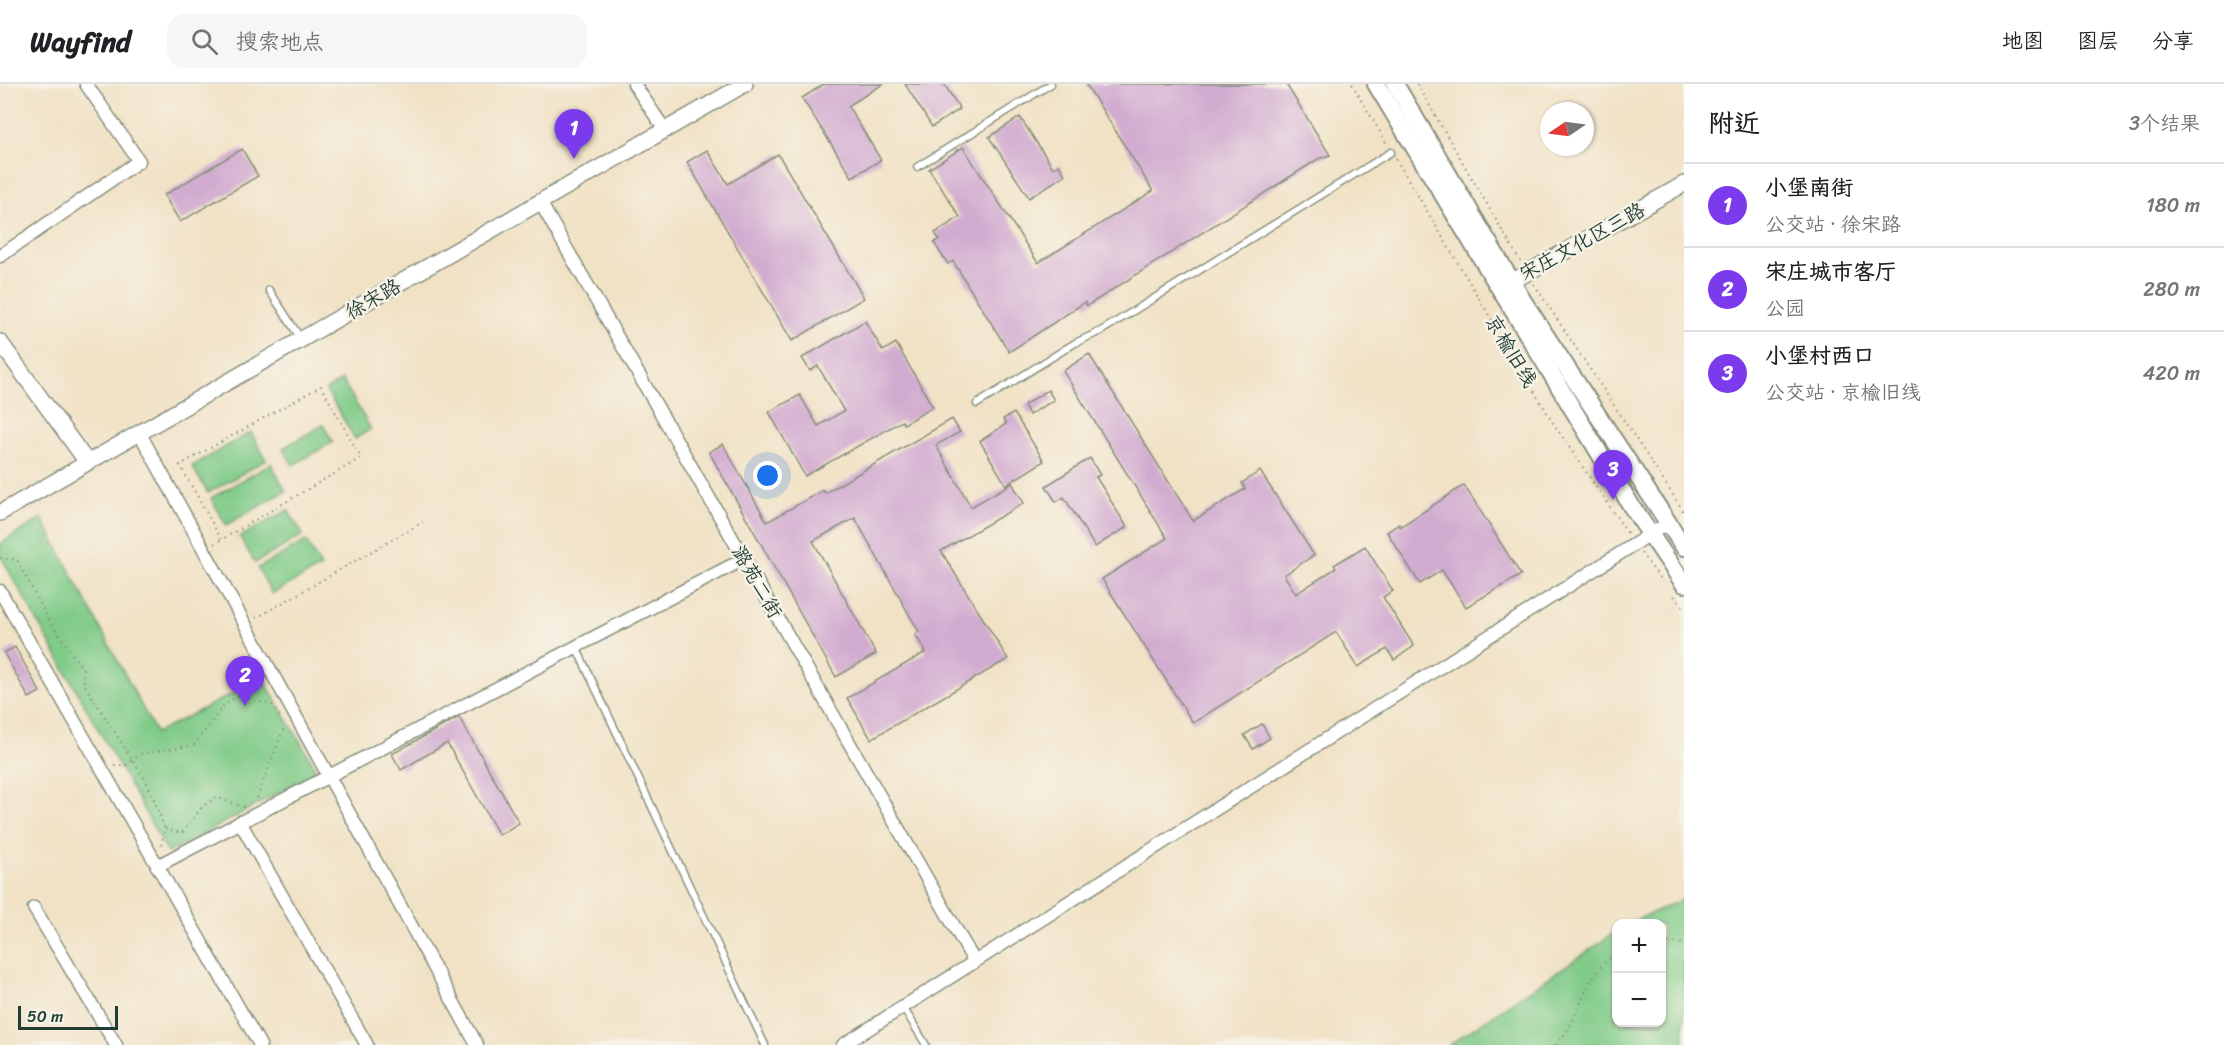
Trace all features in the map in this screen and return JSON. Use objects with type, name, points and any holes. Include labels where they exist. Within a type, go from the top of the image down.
[{"type":"main road","name":"京榆旧线","points":[[1376,84],[1650,534],[1684,585]]},
{"type":"main road","name":"京榆旧线","points":[[1395,84],[1511,282],[1684,547]]},
{"type":"street","points":[[0,256],[139,161],[86,84]]},
{"type":"street","points":[[634,84],[665,130]]},
{"type":"street","name":"徐宋路","points":[[0,513],[745,84]]},
{"type":"street","name":"宋庄文化区三路","points":[[1511,282],[1684,184]]},
{"type":"street","name":"潞苑二街","points":[[540,202],[974,961]]},
{"type":"street","points":[[0,342],[87,462]]},
{"type":"street","points":[[139,432],[477,1045]]},
{"type":"street","points":[[843,1045],[1668,523]]},
{"type":"street","points":[[157,866],[744,559]]},
{"type":"street","points":[[0,591],[260,1045]]},
{"type":"street","points":[[240,822],[367,1045]]},
{"type":"street","points":[[34,908],[116,1045]]},
{"type":"lane","points":[[917,167],[1051,84]]},
{"type":"lane","points":[[976,404],[1075,343],[1101,332],[1391,152]]},
{"type":"lane","points":[[270,290],[301,340]]},
{"type":"lane","points":[[575,646],[765,1045]]},
{"type":"lane","points":[[903,1007],[926,1045]]},
{"type":"path","name":"京榆旧线","points":[[1352,84],[1553,423],[1636,545],[1684,608]]},
{"type":"path","points":[[1417,84],[1527,273],[1670,495],[1684,512]]},
{"type":"path","points":[[204,549],[361,458],[321,386],[180,465],[221,539]]},
{"type":"path","points":[[246,624],[423,522]]},
{"type":"path","points":[[0,558],[17,560],[48,619],[83,669],[84,684],[149,786],[165,829],[157,866]]},
{"type":"path","points":[[99,764],[126,765],[135,761],[140,754],[194,745],[224,705],[238,696],[272,705],[285,724]]},
{"type":"path","points":[[252,816],[285,724],[293,710]]},
{"type":"path","points":[[165,829],[182,833],[202,807],[216,797],[242,804],[252,816]]},
{"type":"path","points":[[1666,942],[1684,944]]},
{"type":"path","points":[[1556,1045],[1569,1031],[1586,985],[1612,956]]},
{"type":"green space","points":[[342,380],[371,429],[355,439],[326,390]]},
{"type":"green space","points":[[323,425],[333,442],[293,465],[283,448]]},
{"type":"green space","points":[[251,432],[266,460],[208,493],[192,466]]},
{"type":"green space","points":[[271,464],[286,491],[226,525],[211,498]]},
{"type":"green space","points":[[288,510],[303,535],[255,563],[240,537]]},
{"type":"green space","points":[[42,518],[156,733],[263,678],[315,767],[310,776],[168,853],[0,555],[0,544]]},
{"type":"green space","points":[[306,541],[321,567],[272,594],[258,568]]},
{"type":"green space","points":[[1684,899],[1684,1045],[1449,1045],[1612,935],[1612,1027],[1666,1027],[1666,919],[1638,919]]},
{"type":"building","points":[[824,84],[883,84],[848,106],[881,160],[852,177],[802,98]]},
{"type":"building","points":[[905,84],[944,84],[960,109],[932,127]]},
{"type":"building","points":[[1086,84],[1286,84],[1330,155],[1318,159],[1087,306],[1085,302],[1009,352],[953,261],[948,264],[934,243],[939,239],[935,233],[960,217],[929,169],[963,147],[1038,263],[1153,191]]},
{"type":"building","points":[[1020,117],[1053,168],[1059,165],[1065,175],[1029,198],[989,137]]},
{"type":"building","points":[[242,149],[258,176],[180,222],[164,195]]},
{"type":"building","points":[[707,150],[728,184],[778,154],[864,298],[792,341],[687,162]]},
{"type":"building","points":[[865,321],[883,351],[896,343],[933,407],[904,424],[902,421],[805,476],[769,412],[800,395],[818,426],[844,411],[818,366],[810,371],[802,358]]},
{"type":"building","points":[[1089,354],[1193,521],[1245,489],[1242,483],[1260,471],[1314,555],[1284,575],[1296,594],[1336,568],[1334,565],[1365,546],[1393,591],[1383,597],[1414,646],[1394,660],[1387,649],[1358,667],[1336,632],[1193,723],[1102,579],[1167,538],[1063,371]]},
{"type":"building","points":[[1048,390],[1054,400],[1029,415],[1024,405]]},
{"type":"building","points":[[1014,413],[1044,461],[1006,485],[980,441],[1006,424],[1003,419]]},
{"type":"building","points":[[952,419],[960,432],[936,445],[971,507],[1012,483],[1024,503],[941,551],[1008,659],[871,739],[847,698],[926,652],[915,634],[919,632],[855,518],[813,541],[876,654],[836,677],[709,452],[723,444],[767,522],[823,490],[825,493]]},
{"type":"building","points":[[1090,458],[1100,475],[1096,477],[1127,527],[1095,547],[1064,497],[1056,502],[1046,486]]},
{"type":"building","points":[[1464,485],[1521,575],[1466,607],[1442,570],[1420,584],[1387,532],[1399,524],[1400,527]]},
{"type":"building","points":[[15,647],[40,692],[29,698],[4,653]]},
{"type":"building","points":[[459,717],[519,823],[499,835],[447,743],[401,770],[392,754]]},
{"type":"building","points":[[1262,724],[1270,738],[1253,749],[1244,735]]},
{"type":"place","name":"小堡南街","points":[[574,159]]},
{"type":"place","name":"小堡村西口","points":[[1613,500]]},
{"type":"place","name":"宋庄城市客厅","points":[[245,706]]}]
